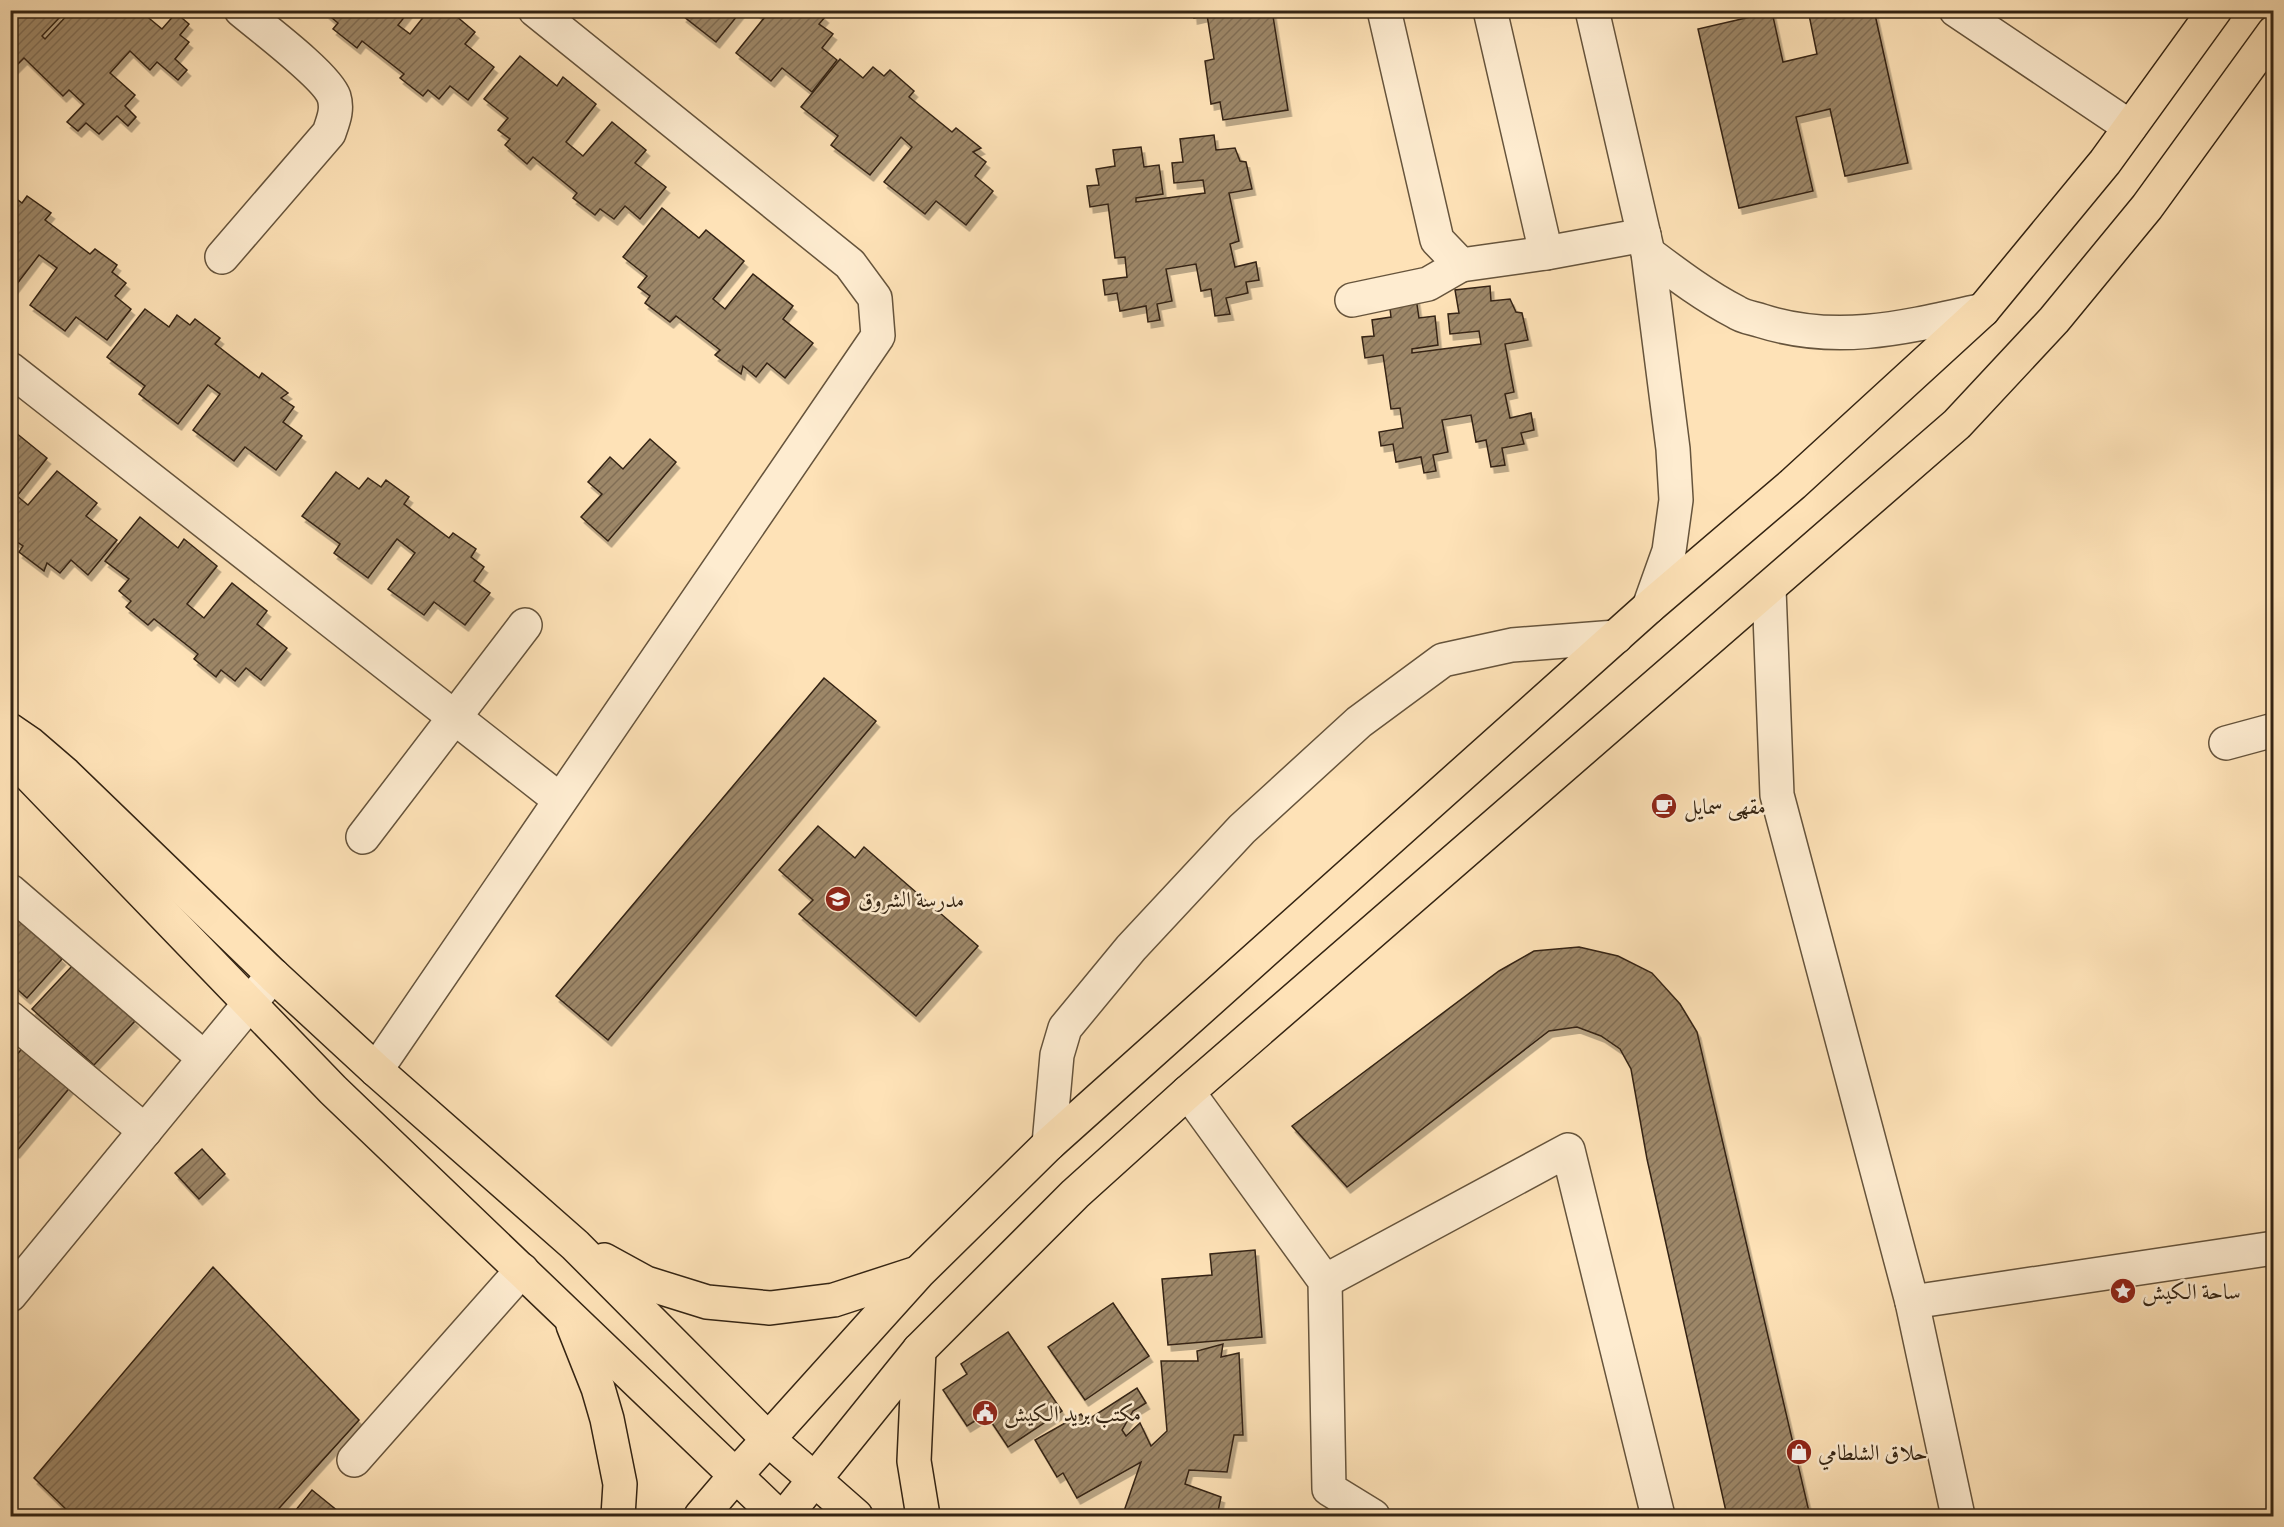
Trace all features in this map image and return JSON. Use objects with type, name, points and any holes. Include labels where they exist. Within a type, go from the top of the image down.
[{"type":"main road","points":[[701,1516],[919,1272],[1048,1144],[1649,607],[1793,484],[1983,310],[2105,162],[2215,10]]},
{"type":"main road","points":[[785,1516],[919,1350],[1075,1194],[1188,1092],[1957,424],[2054,320],[2147,207],[2274,32]]},
{"type":"main road","points":[[10,730],[29,743],[64,774],[273,975],[376,1070],[575,1245],[768,1439],[856,1516]]},
{"type":"main road","points":[[10,755],[333,1090],[778,1516]]},
{"type":"main road","points":[[575,1245],[646,1283],[707,1302],[770,1308],[834,1300],[919,1272]]},
{"type":"main road","points":[[569,1314],[597,1388],[606,1419],[620,1484],[618,1516]]},
{"type":"main road","points":[[919,1350],[914,1461],[923,1516]]},
{"type":"street","points":[[222,257],[329,133],[335,116],[334,97],[324,81],[241,10]]},
{"type":"street","points":[[376,1070],[878,336],[875,298],[850,264],[535,10]]},
{"type":"street","points":[[1384,10],[1437,240],[1461,265]]},
{"type":"street","points":[[1490,10],[1546,253]]},
{"type":"street","points":[[1592,10],[1646,244],[1673,449],[1676,500],[1669,551],[1649,607]]},
{"type":"street","points":[[1956,10],[2130,127]]},
{"type":"street","points":[[1352,300],[1428,284],[1461,265],[1546,253],[1646,244],[1686,281],[1737,313],[1789,330],[1848,334],[1915,325],[1983,310]]},
{"type":"street","points":[[10,369],[560,800]]},
{"type":"street","points":[[1769,589],[1778,795],[1912,1302],[1958,1516]]},
{"type":"street","points":[[363,837],[525,625]]},
{"type":"street","points":[[1048,1144],[1057,1055],[1065,1028],[1131,948],[1242,829],[1359,722],[1443,660],[1512,645],[1616,637]]},
{"type":"street","points":[[2226,743],[2274,730]]},
{"type":"street","points":[[10,891],[204,1058]]},
{"type":"street","points":[[10,1295],[273,975]]},
{"type":"street","points":[[10,1018],[145,1131]]},
{"type":"street","points":[[1188,1092],[1325,1281],[1329,1489],[1373,1516]]},
{"type":"street","points":[[1325,1281],[1568,1150],[1658,1516]]},
{"type":"street","points":[[1912,1302],[2274,1248]]},
{"type":"street","points":[[354,1460],[522,1270]]},
{"type":"building","points":[[10,10],[54,10],[60,17],[42,36],[45,39],[72,10],[147,10],[144,14],[162,29],[176,13],[189,24],[180,35],[189,42],[175,59],[187,70],[178,80],[157,62],[150,70],[130,51],[110,73],[135,95],[125,106],[136,117],[128,126],[117,116],[99,134],[86,123],[78,131],[67,122],[84,104],[69,90],[63,96],[24,58],[10,72]]},
{"type":"building","points":[[329,10],[410,10],[398,25],[410,34],[429,10],[449,10],[475,32],[465,44],[494,67],[468,100],[450,86],[439,99],[428,90],[423,96],[400,78],[404,74],[362,41],[357,48],[333,29],[338,23],[326,13]]},
{"type":"building","points":[[687,10],[742,10],[716,42],[683,16]]},
{"type":"building","points":[[754,10],[817,10],[825,17],[819,24],[833,34],[822,48],[837,60],[812,92],[782,68],[771,81],[736,53],[764,18]]},
{"type":"building","points":[[1193,10],[1272,10],[1288,110],[1223,120],[1220,102],[1211,104],[1205,61],[1214,59],[1207,15],[1194,18]]},
{"type":"building","points":[[1808,10],[1874,10],[1908,163],[1845,176],[1830,109],[1796,117],[1813,191],[1739,208],[1698,29],[1772,12],[1783,62],[1817,54]]},
{"type":"building","points":[[520,56],[557,86],[563,77],[596,104],[566,142],[583,156],[612,122],[646,150],[635,163],[666,187],[640,219],[625,206],[614,219],[600,209],[595,215],[573,198],[577,193],[533,157],[527,164],[505,145],[510,139],[498,130],[508,118],[484,99]]},
{"type":"building","points":[[840,59],[863,78],[873,67],[884,76],[890,70],[914,91],[909,97],[952,132],[956,128],[981,148],[973,152],[986,162],[975,176],[993,191],[966,225],[936,201],[925,214],[884,182],[912,147],[901,137],[870,175],[831,145],[838,136],[801,107]]},
{"type":"building","points":[[1214,135],[1216,150],[1235,148],[1240,161],[1246,162],[1252,189],[1229,193],[1239,241],[1230,244],[1235,267],[1256,262],[1259,280],[1246,282],[1248,293],[1226,298],[1230,314],[1215,316],[1211,289],[1201,291],[1196,264],[1166,269],[1172,301],[1157,304],[1160,320],[1148,322],[1146,306],[1120,311],[1117,293],[1105,295],[1103,280],[1127,277],[1125,257],[1115,258],[1108,204],[1090,207],[1087,186],[1099,185],[1096,169],[1115,166],[1113,150],[1141,147],[1144,167],[1159,165],[1163,194],[1136,198],[1136,202],[1205,193],[1203,180],[1174,183],[1172,163],[1183,162],[1180,139]]},
{"type":"building","points":[[10,194],[22,203],[27,196],[51,213],[45,220],[90,254],[95,249],[117,265],[112,272],[126,283],[115,296],[131,309],[107,340],[76,317],[65,331],[30,305],[57,268],[39,255],[10,293]]},
{"type":"building","points":[[662,208],[699,238],[706,230],[744,261],[713,299],[725,309],[753,274],[793,306],[783,319],[813,343],[785,378],[767,363],[756,377],[743,366],[741,374],[715,355],[720,350],[676,316],[670,322],[645,303],[650,296],[638,287],[647,276],[623,257]]},
{"type":"building","points":[[1490,286],[1491,301],[1510,299],[1516,312],[1522,313],[1528,340],[1505,344],[1514,392],[1505,394],[1510,418],[1531,413],[1534,430],[1521,433],[1524,444],[1502,448],[1505,465],[1491,467],[1486,440],[1476,442],[1471,415],[1442,420],[1448,452],[1433,455],[1436,471],[1424,473],[1421,457],[1396,462],[1393,444],[1381,446],[1379,432],[1403,428],[1400,408],[1391,409],[1383,355],[1365,358],[1362,337],[1374,336],[1372,320],[1391,317],[1389,301],[1416,298],[1419,318],[1435,316],[1438,345],[1412,349],[1412,353],[1481,344],[1479,331],[1450,334],[1448,314],[1459,313],[1455,290]]},
{"type":"building","points":[[145,309],[169,327],[177,315],[190,325],[195,319],[220,338],[215,344],[259,378],[262,373],[288,393],[281,398],[294,407],[283,422],[302,436],[276,470],[245,447],[234,461],[193,430],[220,394],[208,385],[178,424],[139,394],[145,386],[107,357]]},
{"type":"building","points":[[10,428],[47,458],[17,496],[28,505],[57,471],[97,503],[86,516],[117,540],[88,575],[71,560],[60,573],[47,563],[44,571],[19,552],[23,546],[10,537]]},
{"type":"building","points":[[650,439],[676,462],[608,541],[581,517],[602,494],[588,482],[610,457],[623,469]]},
{"type":"building","points":[[336,472],[359,489],[368,478],[381,487],[386,480],[409,497],[404,504],[449,538],[453,533],[476,549],[471,557],[484,567],[474,581],[490,593],[465,625],[434,602],[424,615],[388,589],[415,553],[397,539],[368,578],[334,553],[340,544],[302,516]]},
{"type":"building","points":[[140,517],[178,548],[184,539],[217,566],[187,604],[204,618],[232,583],[267,611],[257,624],[287,648],[261,680],[246,668],[235,681],[221,670],[216,677],[194,659],[198,654],[154,619],[148,625],[126,607],[131,601],[119,591],[129,579],[105,561]]},
{"type":"building","points":[[824,678],[876,721],[608,1040],[556,996]]},
{"type":"building","points":[[818,826],[855,858],[864,847],[978,946],[916,1016],[799,914],[813,900],[779,870]]},
{"type":"building","points":[[17,917],[62,959],[27,998],[10,983],[10,925]]},
{"type":"building","points":[[1579,947],[1618,956],[1652,973],[1680,1004],[1697,1032],[1810,1516],[1727,1516],[1647,1159],[1631,1069],[1620,1049],[1601,1036],[1577,1027],[1549,1031],[1347,1187],[1292,1126],[1499,971],[1534,951]]},
{"type":"building","points":[[73,965],[135,1021],[94,1065],[32,1009]]},
{"type":"building","points":[[24,1046],[72,1085],[16,1152],[10,1147],[10,1063]]},
{"type":"building","points":[[202,1149],[225,1174],[199,1199],[175,1173]]},
{"type":"building","points":[[1255,1250],[1262,1337],[1168,1345],[1162,1279],[1212,1275],[1210,1254]]},
{"type":"building","points":[[213,1267],[359,1420],[272,1516],[73,1516],[34,1478]]},
{"type":"building","points":[[1113,1303],[1149,1356],[1085,1400],[1048,1347]]},
{"type":"building","points":[[1008,1332],[1062,1411],[1008,1447],[986,1414],[967,1426],[943,1390],[967,1374],[961,1364]]},
{"type":"building","points":[[1223,1344],[1221,1357],[1239,1353],[1243,1435],[1234,1435],[1227,1472],[1189,1470],[1185,1484],[1221,1497],[1217,1516],[1129,1516],[1123,1514],[1141,1462],[1077,1498],[1063,1473],[1057,1477],[1035,1440],[1081,1414],[1086,1421],[1137,1388],[1146,1403],[1133,1411],[1122,1430],[1126,1436],[1140,1423],[1151,1446],[1167,1431],[1161,1361],[1198,1361],[1197,1351]]},
{"type":"building","points":[[312,1490],[344,1516],[291,1516]]},
{"type":"place","name":"مقهى سمايل","points":[[1664,806]]},
{"type":"place","name":"مدرسة الشروق","points":[[838,899]]},
{"type":"place","name":"ساحة الكيش","points":[[2123,1291]]},
{"type":"place","name":"مكتب بريد الكيش","points":[[985,1413]]},
{"type":"place","name":"حلاق الشلطامي","points":[[1799,1452]]}]
